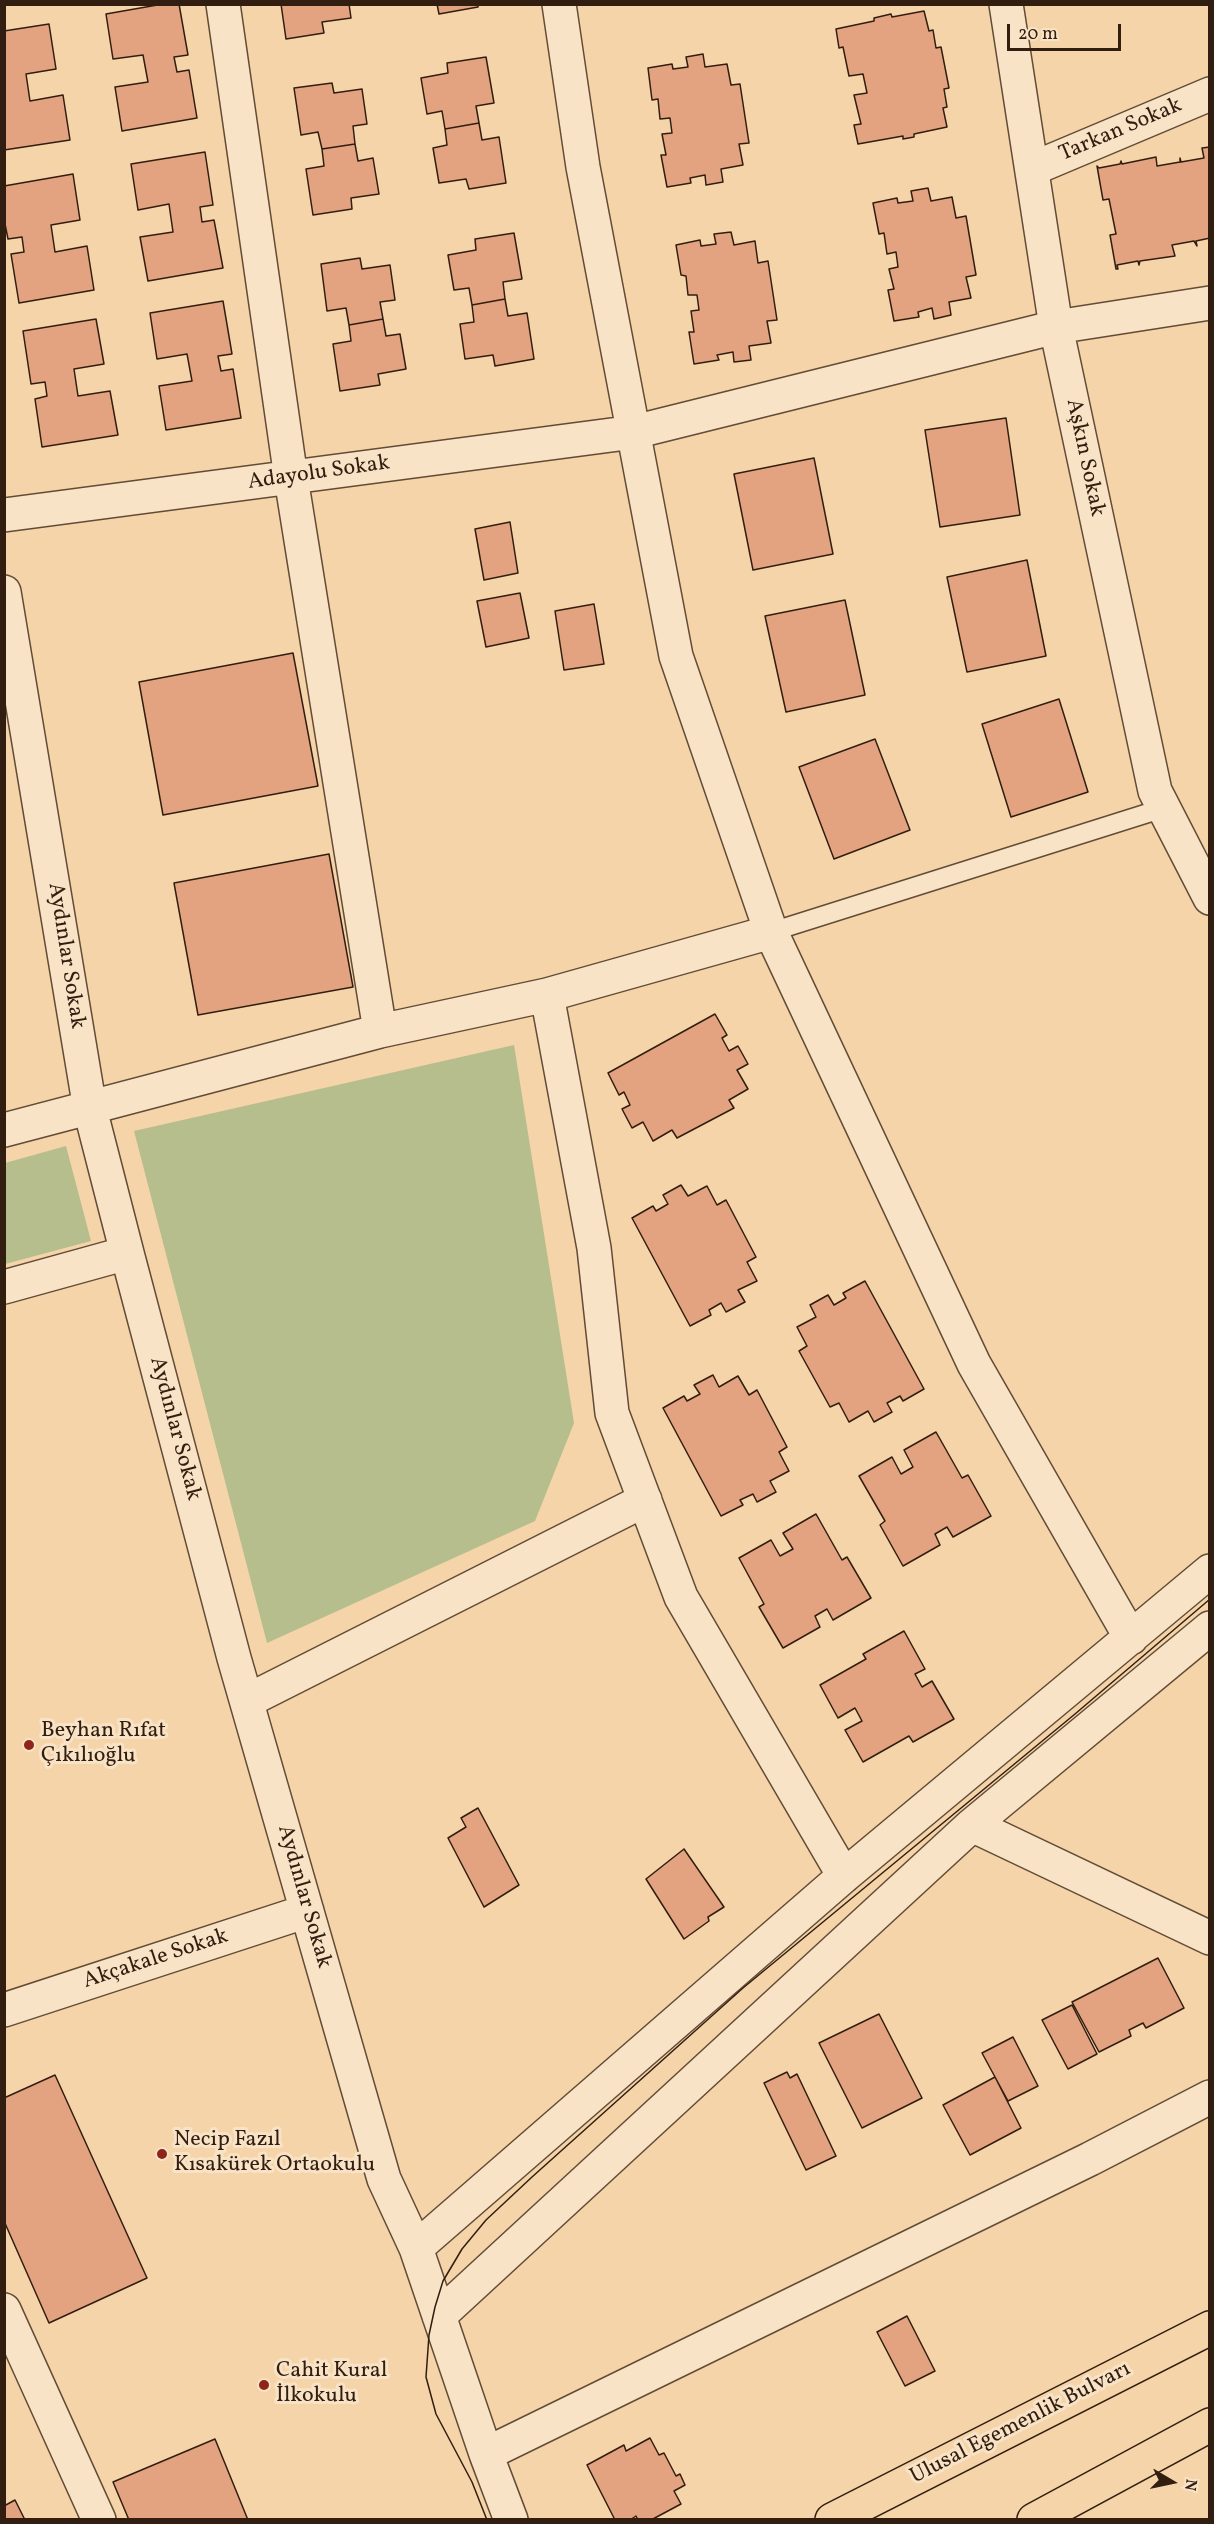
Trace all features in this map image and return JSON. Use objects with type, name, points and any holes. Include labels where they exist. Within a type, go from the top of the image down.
[{"type":"main road","name":"Ulusal Egemenlik Bulvarı","points":[[832,2520],[1209,2328]]},
{"type":"main road","points":[[1034,2520],[1209,2426]]},
{"type":"street","points":[[223,4],[291,478],[380,1031]]},
{"type":"street","points":[[559,4],[583,167],[676,656],[771,932],[974,1364],[1131,1638]]},
{"type":"street","name":"Aşkın Sokak","points":[[1006,4],[1056,327],[1155,791],[1209,898]]},
{"type":"street","name":"Tarkan Sokak","points":[[1032,169],[1209,94]]},
{"type":"street","points":[[1056,327],[1209,303]]},
{"type":"street","name":"Adayolu Sokak","points":[[4,515],[634,432],[1056,327]]},
{"type":"street","name":"Aydınlar Sokak","points":[[4,592],[90,1109],[127,1253],[247,1701],[384,2179],[416,2248],[486,2454],[511,2520]]},
{"type":"street","points":[[4,1130],[380,1031],[547,995],[771,932]]},
{"type":"street","points":[[547,995],[594,1248],[612,1413],[681,1597],[844,1876]]},
{"type":"street","points":[[4,1287],[127,1253]]},
{"type":"street","points":[[247,1701],[645,1500]]},
{"type":"street","points":[[416,2248],[844,1876],[1209,1571]]},
{"type":"street","points":[[439,2316],[972,1825],[1209,1628]]},
{"type":"street","points":[[972,1825],[1209,1938]]},
{"type":"street","name":"Akçakale Sokak","points":[[4,2010],[307,1911]]},
{"type":"street","points":[[486,2454],[1090,2159],[1209,2097]]},
{"type":"street","points":[[4,2310],[99,2520]]},
{"type":"lane","points":[[771,932],[1164,808]]},
{"type":"green space","points":[[514,1045],[574,1423],[535,1521],[267,1643],[134,1131]]},
{"type":"green space","points":[[66,1146],[91,1241],[5,1264],[5,1163]]},
{"type":"building","points":[[163,4],[179,4],[188,55],[174,57],[177,72],[189,70],[197,118],[122,131],[115,87],[148,82],[143,55],[113,59],[106,14]]},
{"type":"building","points":[[281,4],[349,4],[351,18],[322,22],[324,33],[286,39]]},
{"type":"building","points":[[437,4],[478,4],[478,7],[439,14]]},
{"type":"building","points":[[924,11],[929,31],[933,30],[936,48],[941,47],[949,88],[944,89],[947,107],[943,108],[947,127],[914,134],[914,137],[903,139],[903,136],[858,144],[854,125],[861,124],[854,95],[867,93],[863,74],[849,76],[843,47],[839,48],[836,29],[874,21],[874,18],[891,14],[892,17]]},
{"type":"building","points":[[49,24],[56,69],[26,74],[30,101],[63,95],[70,140],[4,150],[4,31]]},
{"type":"building","points":[[703,54],[705,67],[727,64],[731,85],[740,84],[749,143],[739,144],[743,165],[721,169],[723,182],[706,185],[705,175],[690,178],[691,183],[667,187],[661,155],[666,155],[662,134],[672,133],[670,118],[660,119],[658,99],[652,100],[648,68],[672,64],[673,69],[688,67],[686,57]]},
{"type":"building","points":[[486,57],[494,103],[476,106],[479,123],[445,129],[442,111],[427,114],[421,78],[448,73],[447,63]]},
{"type":"building","points":[[332,83],[334,93],[362,89],[367,124],[353,126],[355,144],[322,149],[318,132],[301,135],[294,88]]},
{"type":"building","points":[[479,123],[482,140],[499,137],[506,183],[469,189],[466,179],[439,183],[433,148],[447,145],[445,129]]},
{"type":"building","points":[[355,144],[358,161],[373,158],[379,194],[351,198],[352,209],[313,215],[306,169],[324,166],[322,149]]},
{"type":"building","points":[[1210,147],[1210,238],[1196,241],[1197,246],[1194,241],[1172,245],[1175,256],[1140,261],[1139,265],[1138,261],[1117,265],[1118,269],[1116,269],[1110,235],[1116,234],[1109,199],[1103,200],[1097,166],[1099,168],[1120,164],[1121,161],[1122,164],[1156,157],[1157,166],[1180,162],[1180,158],[1181,162],[1204,158],[1202,148]]},
{"type":"building","points":[[205,152],[213,205],[200,207],[202,222],[214,220],[223,268],[148,281],[140,237],[173,232],[169,204],[138,210],[131,164]]},
{"type":"building","points":[[73,174],[80,220],[51,225],[55,252],[87,246],[94,290],[19,303],[11,254],[24,252],[22,237],[8,239],[4,219],[4,186]]},
{"type":"building","points":[[928,188],[931,201],[952,197],[956,218],[966,216],[976,275],[966,277],[971,298],[949,302],[951,315],[934,319],[932,308],[918,312],[919,317],[894,321],[888,290],[894,289],[889,269],[898,267],[896,252],[887,254],[884,233],[879,234],[873,203],[897,198],[898,203],[913,201],[911,191]]},
{"type":"building","points":[[731,232],[734,245],[755,241],[758,263],[768,261],[777,320],[767,321],[771,343],[749,346],[751,360],[734,362],[733,352],[717,355],[719,360],[694,364],[689,332],[694,332],[691,311],[699,310],[697,295],[688,295],[686,276],[681,275],[676,245],[700,240],[701,246],[716,244],[714,234]]},
{"type":"building","points":[[514,233],[522,279],[503,282],[505,299],[472,305],[469,288],[454,290],[448,255],[476,250],[475,239]]},
{"type":"building","points":[[360,258],[362,269],[390,265],[395,300],[380,302],[383,319],[349,325],[346,308],[327,311],[321,264]]},
{"type":"building","points":[[505,299],[508,316],[527,313],[534,359],[495,366],[493,355],[465,359],[460,324],[474,322],[472,305]]},
{"type":"building","points":[[223,301],[232,354],[218,356],[221,371],[233,369],[241,418],[166,430],[159,386],[192,381],[187,354],[157,359],[150,313]]},
{"type":"building","points":[[96,319],[104,364],[74,369],[78,396],[110,391],[118,435],[42,447],[35,399],[47,396],[45,382],[31,384],[23,331]]},
{"type":"building","points":[[383,319],[386,336],[400,334],[406,369],[378,374],[380,385],[340,391],[333,344],[351,341],[349,325]]},
{"type":"building","points":[[1006,418],[1020,515],[940,527],[925,430]]},
{"type":"building","points":[[814,458],[833,554],[753,570],[734,474]]},
{"type":"building","points":[[510,522],[518,573],[484,580],[475,529]]},
{"type":"building","points":[[1027,560],[1046,656],[967,672],[947,577]]},
{"type":"building","points":[[520,593],[529,638],[486,647],[477,601]]},
{"type":"building","points":[[845,600],[865,695],[786,712],[765,616]]},
{"type":"building","points":[[594,604],[604,664],[564,670],[555,611]]},
{"type":"building","points":[[293,653],[318,786],[163,815],[139,682]]},
{"type":"building","points":[[1059,699],[1088,792],[1011,817],[982,724]]},
{"type":"building","points":[[875,739],[910,830],[834,859],[799,767]]},
{"type":"building","points":[[329,854],[353,987],[198,1015],[174,883]]},
{"type":"building","points":[[715,1014],[727,1035],[722,1038],[729,1051],[738,1046],[748,1064],[737,1070],[748,1089],[729,1100],[734,1108],[677,1138],[672,1130],[653,1141],[643,1122],[632,1128],[622,1109],[630,1105],[624,1092],[619,1095],[608,1073]]},
{"type":"building","points":[[681,1185],[688,1196],[707,1186],[717,1205],[726,1200],[756,1257],[747,1262],[757,1281],[738,1290],[745,1302],[726,1312],[721,1303],[709,1310],[711,1315],[690,1326],[632,1218],[653,1206],[656,1211],[668,1204],[663,1195]]},
{"type":"building","points":[[865,1281],[924,1389],[903,1401],[900,1396],[887,1403],[892,1412],[874,1422],[868,1411],[849,1422],[839,1403],[830,1407],[799,1351],[807,1346],[797,1327],[816,1317],[810,1305],[828,1295],[834,1305],[846,1298],[843,1293]]},
{"type":"building","points":[[713,1375],[719,1387],[738,1376],[749,1395],[757,1390],[787,1447],[779,1452],[789,1471],[770,1481],[776,1492],[757,1502],[753,1494],[740,1500],[743,1505],[721,1516],[663,1408],[684,1396],[687,1401],[700,1394],[694,1385]]},
{"type":"building","points":[[936,1432],[962,1478],[968,1475],[991,1516],[953,1537],[947,1527],[935,1534],[940,1545],[903,1566],[880,1525],[885,1521],[859,1476],[892,1457],[901,1474],[913,1467],[904,1450]]},
{"type":"building","points":[[816,1514],[842,1560],[847,1557],[871,1598],[833,1620],[827,1609],[815,1616],[820,1627],[783,1648],[759,1607],[764,1604],[739,1558],[771,1540],[780,1556],[793,1549],[783,1533]]},
{"type":"building","points":[[904,1631],[925,1669],[915,1674],[922,1687],[932,1681],[954,1719],[913,1742],[909,1736],[863,1762],[845,1730],[862,1721],[855,1708],[838,1718],[820,1685],[866,1659],[863,1654]]},
{"type":"building","points":[[478,1808],[519,1885],[484,1907],[448,1838],[466,1827],[461,1818]]},
{"type":"building","points":[[684,1849],[724,1907],[708,1917],[709,1921],[684,1939],[646,1879]]},
{"type":"building","points":[[1158,1958],[1184,2008],[1146,2028],[1143,2023],[1129,2030],[1131,2036],[1099,2052],[1072,2002]]},
{"type":"building","points":[[1072,2005],[1097,2054],[1068,2069],[1042,2020]]},
{"type":"building","points":[[879,2014],[922,2098],[862,2128],[819,2043]]},
{"type":"building","points":[[1013,2037],[1038,2086],[1008,2101],[982,2053]]},
{"type":"building","points":[[787,2072],[790,2078],[797,2074],[836,2156],[806,2170],[764,2083]]},
{"type":"building","points":[[55,2075],[147,2278],[49,2323],[4,2221],[4,2098]]},
{"type":"building","points":[[995,2077],[1021,2128],[970,2155],[943,2105]]},
{"type":"building","points":[[907,2316],[935,2371],[905,2386],[877,2332]]},
{"type":"building","points":[[650,2438],[659,2455],[664,2453],[676,2476],[680,2474],[685,2485],[674,2491],[681,2504],[651,2520],[638,2520],[636,2516],[630,2520],[615,2520],[587,2465],[624,2445],[626,2451]]},
{"type":"building","points":[[215,2439],[248,2520],[129,2520],[113,2482]]},
{"type":"building","points":[[15,2500],[25,2520],[4,2520],[4,2506]]},
{"type":"tram line","points":[[487,2520],[472,2482],[436,2414],[426,2377],[429,2335],[435,2307],[443,2281],[462,2249],[486,2220],[532,2177],[743,1988],[1075,1714],[1210,1599]]},
{"type":"place","name":"Beyhan Rıfat Çıkılıoğlu","points":[[29,1745]]},
{"type":"place","name":"Necip Fazıl Kısakürek Ortaokulu","points":[[162,2154]]},
{"type":"place","name":"Cahit Kural İlkokulu","points":[[264,2385]]}]
